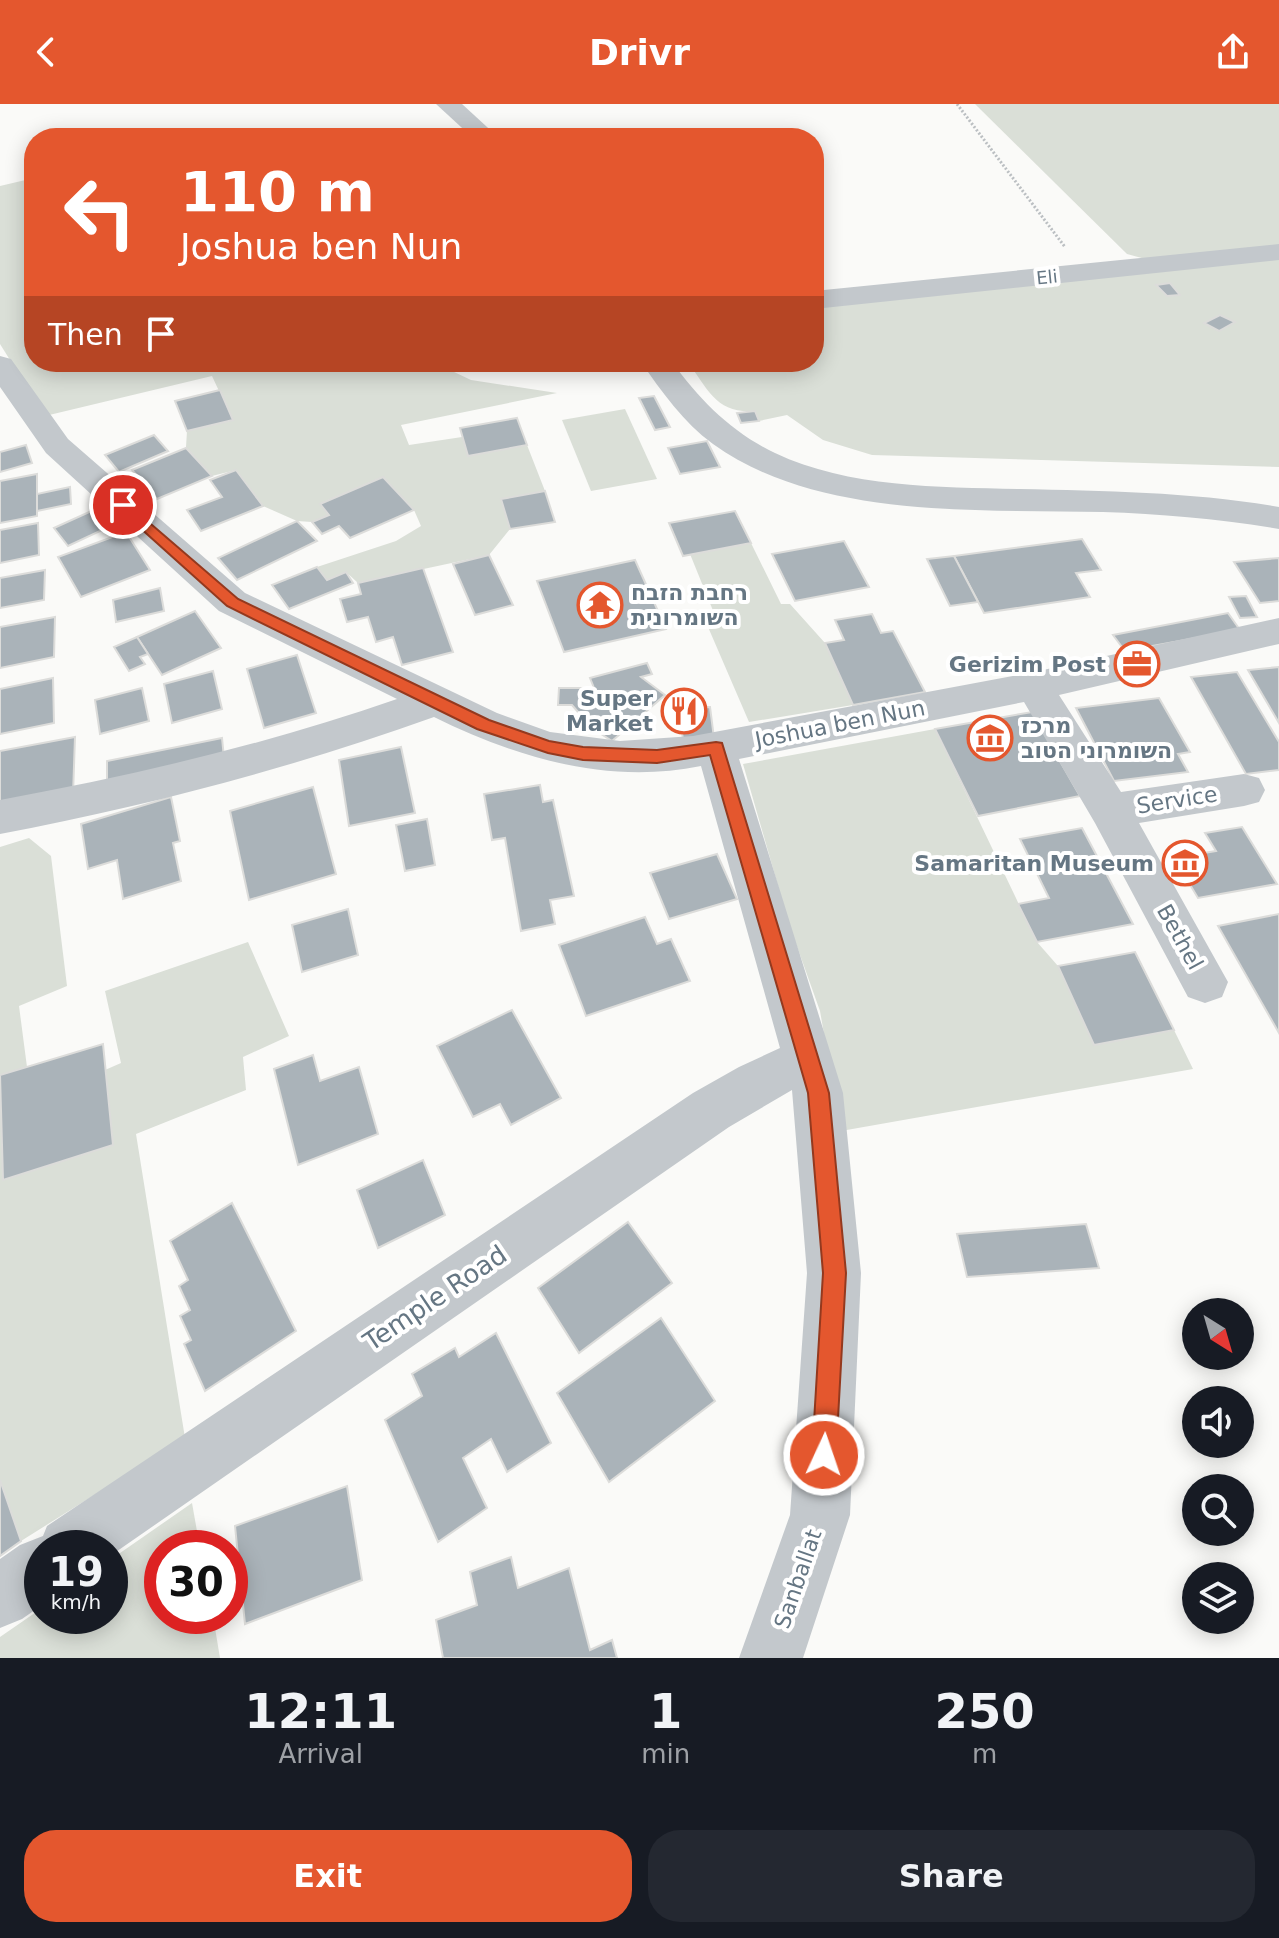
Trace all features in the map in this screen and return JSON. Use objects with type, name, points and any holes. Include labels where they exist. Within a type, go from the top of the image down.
[{"type":"street","points":[[448,104],[476,128]]},
{"type":"street","name":"Eli","points":[[824,299],[1279,252]]},
{"type":"street","name":"Joshua ben Nun","points":[[0,365],[57,446],[232,602],[515,737],[583,754],[657,756],[716,748],[1034,686],[1279,631]]},
{"type":"street","points":[[663,372],[693,413],[731,444],[786,471],[831,484],[928,497],[1202,507],[1279,518]]},
{"type":"street","name":"Bethel","points":[[1034,686],[1110,811],[1205,982]]},
{"type":"street","points":[[0,817],[86,802],[348,733],[439,700]]},
{"type":"street","name":"Sanballat","points":[[716,748],[818,1093],[834,1273],[820,1515],[771,1658]]},
{"type":"street","name":"Service","points":[[1110,811],[1244,790]]},
{"type":"street","name":"Temple Road","points":[[95,1530],[711,1110],[756,1083],[808,1059]]},
{"type":"street","points":[[0,1597],[24,1580]]},
{"type":"path","points":[[957,104],[1085,273]]},
{"type":"shaded area","points":[[975,104],[1279,104],[1279,246],[1149,260],[1127,254]]},
{"type":"shaded area","points":[[24,180],[24,372],[454,372],[471,380],[557,393],[401,425],[409,445],[462,437],[469,456],[527,445],[545,491],[501,499],[510,529],[489,555],[358,583],[346,572],[327,580],[317,567],[396,541],[421,526],[414,510],[382,477],[321,503],[329,515],[312,522],[297,521],[263,506],[236,470],[212,476],[186,447],[187,431],[232,419],[212,376],[45,416],[0,344],[0,186]]},
{"type":"shaded area","points":[[1279,259],[1279,467],[872,455],[823,440],[787,415],[759,421],[755,411],[731,409],[708,391],[695,372],[824,372],[824,305]]},
{"type":"shaded area","points":[[625,409],[657,479],[591,491],[562,420]]},
{"type":"shaded area","points":[[751,543],[781,604],[790,604],[825,643],[853,705],[749,722],[705,620],[716,618],[690,554]]},
{"type":"shaded area","points":[[935,729],[1037,942],[1058,966],[1094,1045],[1174,1030],[1193,1069],[841,1131],[820,1011],[789,924],[743,764]]},
{"type":"shaded area","points":[[29,838],[51,856],[67,986],[19,1006],[27,1067],[0,1075],[0,847]]},
{"type":"shaded area","points":[[248,942],[289,1036],[243,1057],[246,1090],[136,1134],[185,1438],[39,1530],[24,1530],[21,1541],[0,1480],[0,1090],[4,1180],[112,1145],[105,1070],[121,1063],[105,991]]},
{"type":"shaded area","points":[[192,1503],[197,1530],[153,1530]]},
{"type":"shaded area","points":[[144,1536],[144,1634],[216,1634],[220,1658],[0,1658],[0,1637],[24,1620],[24,1634],[128,1634],[128,1547]]},
{"type":"building","points":[[1170,283],[1180,295],[1167,296],[1156,285]]},
{"type":"building","points":[[1220,315],[1235,322],[1219,331],[1204,323]]},
{"type":"building","points":[[220,390],[233,420],[187,431],[175,401]]},
{"type":"building","points":[[654,396],[670,427],[655,430],[639,398]]},
{"type":"building","points":[[755,411],[759,421],[741,423],[737,413]]},
{"type":"building","points":[[517,418],[527,445],[468,456],[460,428]]},
{"type":"building","points":[[154,435],[168,451],[119,472],[105,455]]},
{"type":"building","points":[[707,441],[720,467],[680,474],[668,448]]},
{"type":"building","points":[[26,445],[32,463],[0,472],[0,452]]},
{"type":"building","points":[[186,448],[212,476],[157,499],[132,470]]},
{"type":"building","points":[[236,470],[263,506],[201,531],[187,510],[222,497],[210,480]]},
{"type":"building","points":[[37,474],[37,516],[0,523],[0,481]]},
{"type":"building","points":[[383,477],[414,510],[350,538],[339,526],[322,534],[312,522],[329,515],[320,504]]},
{"type":"building","points":[[70,487],[71,504],[37,511],[37,494]]},
{"type":"building","points":[[545,491],[555,522],[510,529],[501,499]]},
{"type":"building","points":[[98,508],[113,525],[68,546],[54,528]]},
{"type":"building","points":[[735,511],[751,543],[683,556],[669,523]]},
{"type":"building","points":[[297,521],[317,541],[237,580],[218,558]]},
{"type":"building","points":[[38,523],[39,555],[0,563],[0,530]]},
{"type":"building","points":[[126,532],[150,570],[81,597],[58,557]]},
{"type":"building","points":[[1082,539],[1101,570],[1076,573],[1090,597],[984,613],[954,556]]},
{"type":"building","points":[[844,541],[869,587],[795,601],[772,554]]},
{"type":"building","points":[[489,555],[513,605],[475,615],[453,564]]},
{"type":"building","points":[[954,556],[978,602],[950,606],[927,559]]},
{"type":"building","points":[[1279,558],[1279,601],[1260,603],[1234,562]]},
{"type":"building","name":"רחבת הזבח השומרונית","points":[[635,560],[666,629],[564,652],[537,581]]},
{"type":"building","points":[[317,567],[327,580],[346,572],[353,583],[289,609],[272,585]]},
{"type":"building","points":[[423,568],[453,652],[402,665],[393,637],[376,642],[368,617],[347,622],[340,599],[361,594],[358,583]]},
{"type":"building","points":[[45,570],[44,600],[0,608],[0,578]]},
{"type":"building","points":[[160,588],[164,611],[116,622],[113,600]]},
{"type":"building","points":[[1246,596],[1257,617],[1240,618],[1229,597]]},
{"type":"building","points":[[195,611],[221,648],[162,675],[137,637]]},
{"type":"building","points":[[1228,613],[1240,630],[1125,651],[1113,635]]},
{"type":"building","points":[[872,614],[881,633],[893,631],[925,692],[853,705],[825,643],[844,640],[835,620]]},
{"type":"building","points":[[55,617],[54,657],[0,668],[0,627]]},
{"type":"building","points":[[137,637],[148,654],[140,657],[145,664],[129,671],[114,647]]},
{"type":"building","points":[[297,655],[316,713],[264,728],[247,669]]},
{"type":"building","points":[[647,663],[652,674],[641,677],[665,695],[612,741],[592,728],[572,705],[558,705],[559,688],[594,688],[590,678]]},
{"type":"building","points":[[1279,667],[1279,723],[1248,670]]},
{"type":"building","points":[[213,671],[222,709],[172,723],[164,684]]},
{"type":"building","points":[[1237,672],[1279,742],[1279,770],[1246,774],[1191,677]]},
{"type":"building","points":[[53,678],[54,723],[0,734],[0,689]]},
{"type":"building","points":[[142,688],[149,721],[100,734],[95,700]]},
{"type":"building","points":[[1159,698],[1190,752],[1178,754],[1188,772],[1114,781],[1076,708]]},
{"type":"building","points":[[710,707],[714,738],[683,740],[679,708]]},
{"type":"building","points":[[1032,712],[1080,796],[978,816],[935,729]]},
{"type":"building","points":[[75,737],[73,795],[0,810],[0,751]]},
{"type":"building","points":[[222,738],[224,758],[107,782],[107,761]]},
{"type":"building","points":[[401,747],[415,813],[349,826],[339,760]]},
{"type":"building","points":[[540,785],[543,802],[553,800],[574,896],[550,900],[555,924],[521,931],[505,838],[492,840],[484,794]]},
{"type":"building","points":[[313,787],[336,874],[249,900],[230,811]]},
{"type":"building","points":[[171,797],[180,841],[173,843],[181,881],[123,899],[117,860],[88,869],[81,824]]},
{"type":"building","points":[[427,819],[435,865],[405,871],[396,825]]},
{"type":"building","points":[[1242,827],[1277,884],[1198,898],[1174,858],[1216,851],[1205,833]]},
{"type":"building","points":[[1082,828],[1133,924],[1037,942],[1018,904],[1049,898],[1020,839]]},
{"type":"building","points":[[717,854],[737,899],[669,919],[650,873]]},
{"type":"building","points":[[348,909],[358,955],[302,972],[292,925]]},
{"type":"building","points":[[1279,914],[1279,1033],[1218,926]]},
{"type":"building","points":[[645,917],[657,944],[671,939],[690,981],[586,1016],[559,945]]},
{"type":"building","points":[[1135,952],[1174,1030],[1094,1045],[1058,966]]},
{"type":"building","points":[[512,1010],[561,1098],[511,1125],[500,1104],[473,1117],[437,1046]]},
{"type":"building","points":[[103,1044],[113,1145],[3,1180],[0,1075]]},
{"type":"building","points":[[313,1055],[320,1081],[359,1067],[378,1134],[298,1165],[274,1069]]},
{"type":"building","points":[[423,1160],[445,1215],[378,1248],[357,1190]]},
{"type":"building","points":[[232,1203],[296,1331],[205,1391],[184,1344],[191,1340],[180,1316],[190,1310],[179,1286],[188,1280],[170,1241]]},
{"type":"building","points":[[628,1222],[672,1283],[579,1353],[538,1288]]},
{"type":"building","points":[[1086,1224],[1099,1268],[967,1277],[957,1234]]},
{"type":"building","points":[[661,1318],[715,1401],[609,1482],[557,1393]]},
{"type":"building","points":[[496,1333],[551,1443],[507,1472],[491,1439],[463,1458],[487,1508],[438,1542],[385,1420],[422,1396],[412,1374],[455,1348],[459,1357]]},
{"type":"building","points":[[0,1480],[21,1541],[0,1556]]},
{"type":"building","points":[[347,1486],[362,1580],[248,1623],[248,1530],[235,1530],[235,1526]]},
{"type":"building","points":[[511,1557],[518,1588],[569,1568],[590,1650],[612,1640],[617,1658],[443,1658],[436,1620],[477,1605],[470,1572]]},
{"type":"place","name":"רחבת הזבח השומרונית","points":[[600,605]]},
{"type":"place","name":"Gerizim Post","points":[[1137,664]]},
{"type":"place","name":"Super Market","points":[[684,711]]},
{"type":"place","name":"מרכז השומרוני הטוב","points":[[990,738]]},
{"type":"place","name":"Samaritan Museum","points":[[1185,863]]},
{"type":"route","points":[[123,505],[232,602],[483,724],[548,747],[583,754],[657,756],[716,748],[818,1093],[834,1273],[824,1455]]}]
